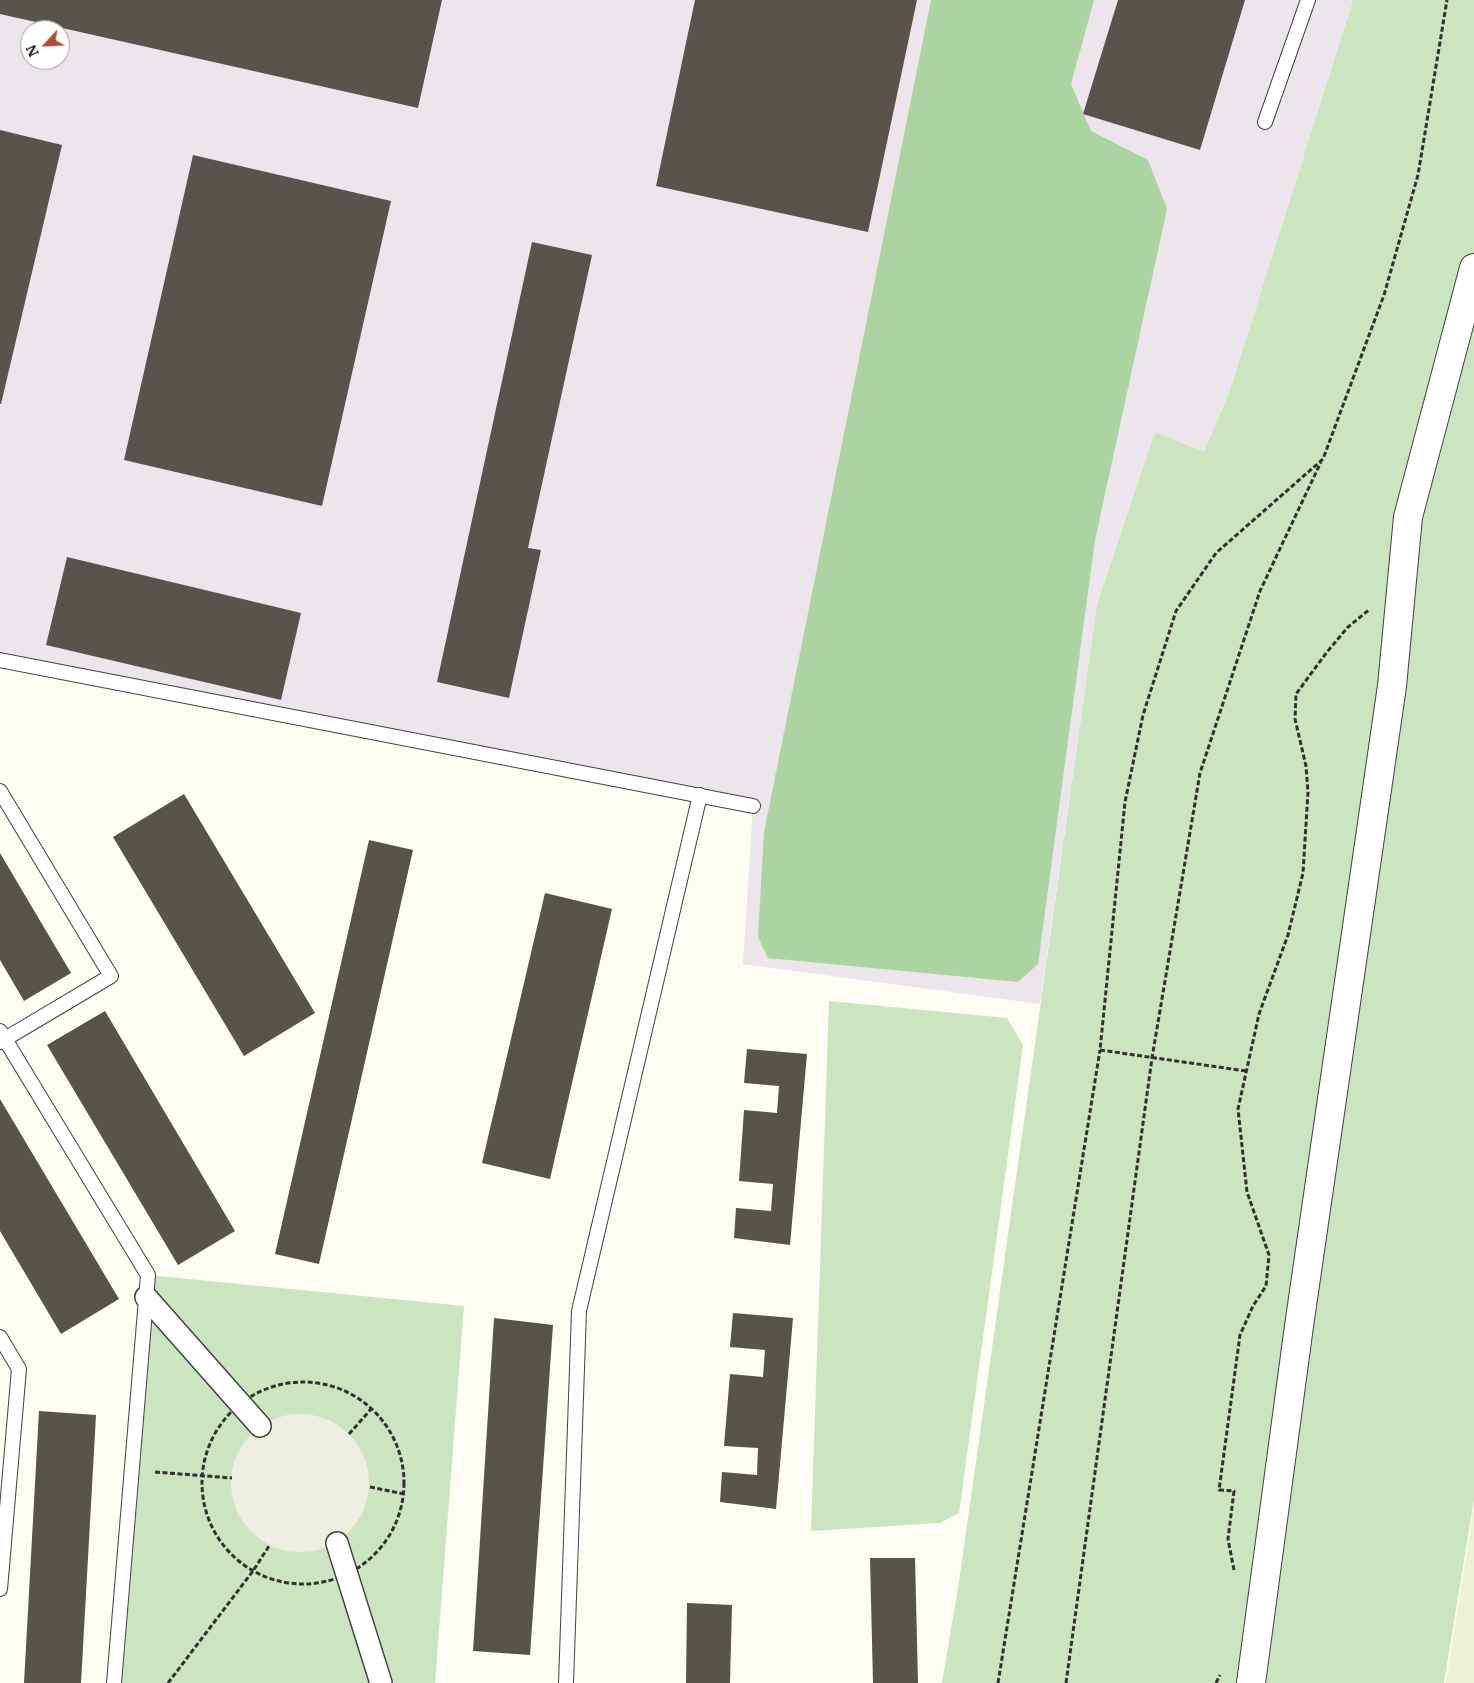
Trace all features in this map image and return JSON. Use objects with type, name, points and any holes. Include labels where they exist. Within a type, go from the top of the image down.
[{"type":"street","points":[[1250,1683],[1300,1316],[1392,686],[1408,517],[1474,268]]},
{"type":"street","points":[[146,1297],[260,1426]]},
{"type":"street","points":[[338,1543],[381,1683]]},
{"type":"lane","points":[[1265,122],[1308,0]]},
{"type":"lane","points":[[0,660],[753,806]]},
{"type":"lane","points":[[0,792],[111,976],[2,1038],[148,1275],[114,1683]]},
{"type":"lane","points":[[566,1683],[579,1312],[700,796]]},
{"type":"lane","points":[[0,1337],[19,1369],[0,1589]]},
{"type":"path","points":[[1066,1683],[1152,1058],[1200,773],[1260,591],[1322,459],[1384,295],[1418,175],[1447,0]]},
{"type":"path","points":[[998,1683],[1100,1050],[1125,802],[1143,715],[1176,611],[1216,553],[1322,459]]},
{"type":"path","points":[[1234,1577],[1228,1539],[1234,1491],[1219,1490],[1240,1335],[1253,1306],[1266,1286],[1269,1255],[1247,1192],[1238,1109],[1259,1014],[1288,934],[1303,873],[1308,792],[1306,766],[1295,719],[1296,694],[1327,652],[1366,610],[1401,590]]},
{"type":"path","points":[[1100,1050],[1246,1072]]},
{"type":"path","points":[[303,1381],[336,1386],[372,1408],[389,1428],[402,1460],[404,1494],[395,1527],[375,1555],[348,1574],[316,1584],[283,1582],[253,1570],[227,1550],[209,1522],[202,1490],[203,1475],[205,1457],[218,1427],[239,1403],[269,1386],[303,1381]]},
{"type":"path","points":[[349,1434],[372,1408]]},
{"type":"path","points":[[132,1470],[232,1478]]},
{"type":"path","points":[[370,1487],[404,1494]]},
{"type":"path","points":[[168,1683],[253,1570],[268,1546]]},
{"type":"path","points":[[1216,1683],[1222,1670]]},
{"type":"shaded area","points":[[0,0],[1353,0],[1230,390],[1204,452],[1155,433],[1097,603],[1040,1004],[743,964],[753,806],[0,661]]},
{"type":"shaded area","points":[[300,1414],[314,1415],[327,1419],[339,1425],[349,1434],[358,1444],[364,1456],[368,1469],[368,1497],[364,1510],[358,1522],[349,1532],[339,1541],[327,1547],[314,1551],[300,1552],[286,1551],[273,1547],[261,1541],[251,1532],[242,1522],[236,1510],[232,1497],[231,1483],[232,1469],[236,1456],[242,1444],[251,1434],[261,1425],[273,1419],[286,1415]]},
{"type":"green space","points":[[931,0],[1094,0],[1071,84],[1091,131],[1148,160],[1167,209],[1095,540],[1038,964],[1018,982],[768,958],[758,937],[764,832]]},
{"type":"green space","points":[[1353,0],[1474,0],[1474,1499],[1444,1683],[942,1683],[959,1582],[1097,604],[1155,432],[1204,452],[1230,390]]},
{"type":"green space","points":[[829,1001],[1007,1018],[1023,1045],[959,1513],[940,1523],[811,1531]]},
{"type":"green space","points":[[148,1275],[464,1306],[435,1683],[114,1683]]},
{"type":"green space","points":[[1474,1505],[1474,1683],[1446,1683]]},
{"type":"building","points":[[0,0],[442,0],[418,108],[70,30],[70,20],[27,20],[0,14]]},
{"type":"building","points":[[695,0],[917,0],[868,232],[656,186]]},
{"type":"building","points":[[1118,0],[1245,0],[1200,150],[1083,114]]},
{"type":"building","points":[[0,130],[62,145],[1,404],[0,404]]},
{"type":"building","points":[[193,155],[391,201],[322,506],[124,460]]},
{"type":"building","points":[[532,242],[592,255],[528,548],[541,550],[509,698],[437,682]]},
{"type":"building","points":[[67,557],[301,613],[281,700],[46,645]]},
{"type":"building","points":[[184,794],[315,1013],[244,1056],[113,837]]},
{"type":"building","points":[[369,840],[413,850],[319,1264],[275,1254]]},
{"type":"building","points":[[0,853],[71,973],[24,1001],[0,960]]},
{"type":"building","points":[[545,893],[612,909],[550,1179],[482,1163]]},
{"type":"building","points":[[105,1011],[235,1231],[178,1265],[47,1045]]},
{"type":"building","points":[[747,1049],[807,1054],[790,1245],[734,1238],[736,1208],[771,1211],[773,1184],[739,1181],[744,1110],[777,1113],[779,1086],[744,1083]]},
{"type":"building","points":[[0,1099],[119,1299],[61,1334],[0,1231]]},
{"type":"building","points":[[733,1313],[793,1318],[776,1509],[720,1502],[722,1472],[757,1475],[758,1448],[724,1446],[730,1374],[763,1377],[765,1350],[730,1347]]},
{"type":"building","points":[[494,1318],[553,1325],[530,1655],[473,1651]]},
{"type":"building","points":[[39,1411],[96,1415],[81,1683],[24,1683]]},
{"type":"building","points":[[870,1558],[915,1558],[918,1683],[873,1683]]},
{"type":"building","points":[[687,1603],[732,1605],[730,1683],[686,1683]]}]
